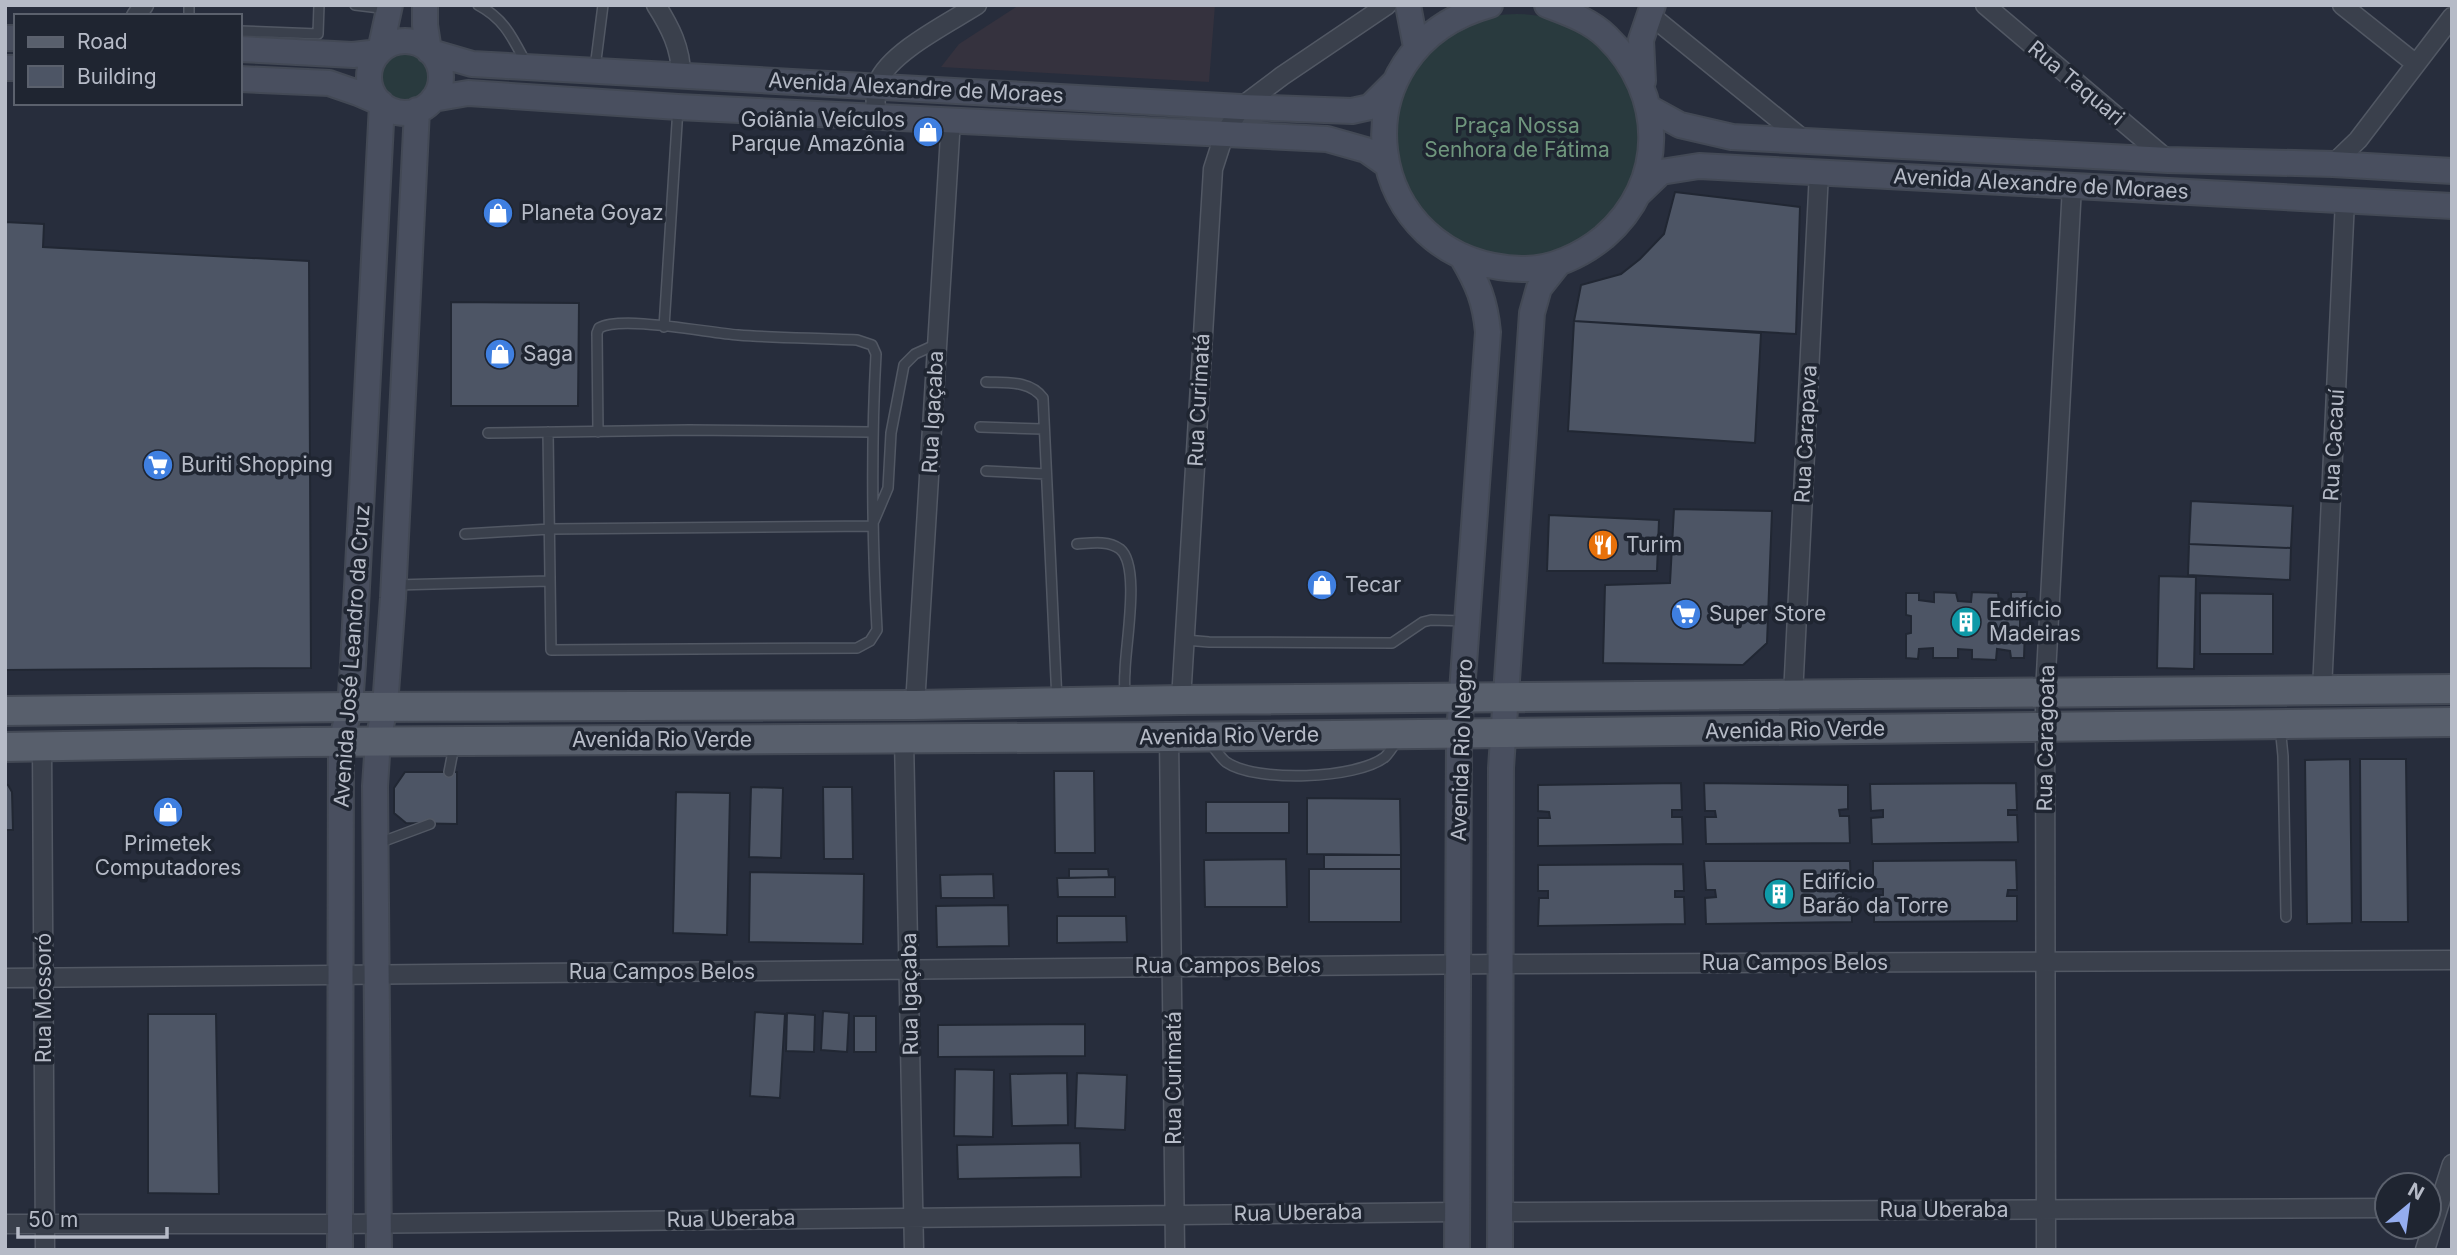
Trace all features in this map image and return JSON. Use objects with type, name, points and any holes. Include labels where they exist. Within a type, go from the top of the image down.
[{"type":"main road","points":[[242,79],[329,83],[399,112],[425,105],[438,90],[440,70],[430,51],[425,25],[425,5]]},
{"type":"main road","points":[[1408,5],[1416,47]]},
{"type":"main road","points":[[1547,5],[1588,11],[1628,60],[1646,98]]},
{"type":"main road","points":[[380,52],[390,7]]},
{"type":"main road","points":[[1472,7],[1439,26],[1416,47],[1394,83],[1384,123],[1387,164],[1401,203],[1427,234],[1462,257],[1493,267],[1526,269],[1558,264],[1591,248],[1619,224],[1639,193],[1648,166],[1652,137],[1641,40],[1651,10]]},
{"type":"main road","points":[[382,104],[370,84],[373,62],[380,52],[389,45],[410,41],[430,51]]},
{"type":"main road","points":[[242,49],[318,44],[353,55],[380,52]]},
{"type":"main road","name":"Avenida Alexandre de Moraes","points":[[430,51],[472,64],[1352,111],[1370,107],[1394,83]]},
{"type":"main road","name":"Avenida Alexandre de Moraes","points":[[425,105],[468,93],[678,107],[1327,139],[1366,150],[1387,164]]},
{"type":"main road","name":"Avenida Alexandre de Moraes","points":[[1646,98],[1681,125],[1732,137],[2168,160],[2452,170]]},
{"type":"main road","name":"Avenida José Leandro da Cruz","points":[[340,1250],[341,742],[350,707],[383,133],[382,104]]},
{"type":"main road","name":"Avenida José Leandro da Cruz","points":[[379,1250],[375,786],[378,741],[385,706],[425,105]]},
{"type":"main road","name":"Avenida Alexandre de Moraes","points":[[1639,193],[1661,172],[1699,166],[2452,206]]},
{"type":"main road","name":"Avenida Rio Negro","points":[[1457,1250],[1459,733],[1488,332],[1486,309],[1479,286],[1462,257]]},
{"type":"main road","name":"Avenida Rio Negro","points":[[1500,1250],[1501,768],[1532,313],[1539,288],[1558,264]]},
{"type":"main road","points":[[361,523],[377,533],[375,581],[378,585],[393,585]]},
{"type":"main road","name":"Avenida Rio Verde","points":[[5,710],[915,705],[1181,700],[2452,689]]},
{"type":"main road","name":"Avenida Rio Verde","points":[[5,747],[378,741],[1206,737],[2452,722]]},
{"type":"street","points":[[656,5],[670,27],[681,57],[681,75]]},
{"type":"street","points":[[876,115],[876,85],[895,57],[977,5]]},
{"type":"street","points":[[1241,107],[1387,5]]},
{"type":"street","name":"Rua Taquari","points":[[1985,5],[2168,160]]},
{"type":"street","points":[[2342,5],[2416,64]]},
{"type":"street","points":[[1651,10],[1804,140]]},
{"type":"street","points":[[2333,164],[2358,140],[2452,17]]},
{"type":"street","name":"Rua Curimatá","points":[[1181,700],[1213,169],[1224,135],[1241,107]]},
{"type":"street","name":"Rua Igaçaba","points":[[915,705],[951,119]]},
{"type":"street","name":"Rua Carapava","points":[[1793,696],[1819,172]]},
{"type":"street","name":"Rua Caragoata","points":[[2046,1250],[2045,693],[2072,186]]},
{"type":"street","name":"Rua Cacauí","points":[[2322,690],[2345,200]]},
{"type":"street","name":"Rua Curimatá","points":[[1169,737],[1175,1250]]},
{"type":"street","name":"Rua Igaçaba","points":[[904,738],[914,1250]]},
{"type":"street","name":"Rua Mossoró","points":[[42,747],[45,1250]]},
{"type":"street","name":"Rua Campos Belos","points":[[5,978],[1500,964],[2452,960]]},
{"type":"street","points":[[2443,1185],[2452,1164]]},
{"type":"street","name":"Rua Uberaba","points":[[1500,1212],[2373,1208]]},
{"type":"street","name":"Rua Uberaba","points":[[5,1224],[340,1224],[1457,1212]]},
{"type":"lane","points":[[242,31],[318,44],[319,5]]},
{"type":"lane","points":[[355,5],[390,7]]},
{"type":"lane","points":[[478,5],[495,14],[528,67]]},
{"type":"lane","points":[[595,70],[603,5]]},
{"type":"lane","points":[[664,327],[678,107]]},
{"type":"lane","points":[[548,432],[551,650],[857,648],[870,641],[877,630],[872,526],[872,432],[876,354],[872,345],[857,340],[737,335],[635,324],[605,325],[599,328],[598,432]]},
{"type":"lane","points":[[872,526],[888,488],[891,433],[904,365],[915,354],[937,344]]},
{"type":"lane","points":[[986,382],[1027,385],[1037,390],[1043,398],[1057,702]]},
{"type":"lane","points":[[981,427],[1043,429]]},
{"type":"lane","points":[[488,433],[689,430],[872,432]]},
{"type":"lane","points":[[986,471],[1046,474]]},
{"type":"lane","points":[[465,534],[550,529],[872,526]]},
{"type":"lane","points":[[1077,544],[1107,543],[1120,549],[1128,564],[1130,587],[1125,701]]},
{"type":"lane","points":[[393,585],[550,580]]},
{"type":"lane","points":[[1185,639],[1209,642],[1392,643],[1423,622],[1467,621]]},
{"type":"lane","points":[[2280,724],[2286,916]]},
{"type":"lane","points":[[1206,737],[1225,761],[1245,771],[1276,776],[1313,775],[1365,766],[1386,756],[1402,734]]},
{"type":"lane","points":[[449,772],[455,741]]},
{"type":"lane","points":[[376,844],[430,824]]},
{"type":"shaded area","points":[[1019,5],[1215,5],[1209,82],[941,67],[959,44]]},
{"type":"green space","name":"Praça Nossa Senhora de Fátima","points":[[1517,14],[1541,16],[1564,23],[1604,50],[1631,90],[1638,113],[1638,161],[1631,184],[1604,224],[1564,251],[1541,258],[1517,260],[1493,258],[1470,251],[1430,224],[1403,184],[1396,161],[1394,137],[1396,113],[1403,90],[1430,50],[1470,23],[1493,16]]},
{"type":"green space","points":[[404,52],[421,60],[429,77],[421,94],[404,102],[387,94],[379,77],[387,60]]},
{"type":"building","points":[[1675,192],[1800,207],[1796,334],[1574,321],[1581,285],[1621,274],[1664,234]]},
{"type":"building","name":"Buriti Shopping","points":[[5,222],[44,224],[43,247],[309,261],[311,668],[5,670]]},
{"type":"building","points":[[451,302],[579,303],[578,406],[451,406]]},
{"type":"building","points":[[1574,321],[1761,333],[1755,443],[1568,431]]},
{"type":"building","points":[[2191,501],[2293,506],[2291,548],[2189,544]]},
{"type":"building","name":"Super Store","points":[[1674,509],[1772,511],[1767,643],[1743,665],[1603,663],[1605,585],[1670,583]]},
{"type":"building","name":"Turim","points":[[1549,515],[1659,520],[1657,571],[1547,571]]},
{"type":"building","points":[[2189,544],[2291,548],[2290,580],[2188,575]]},
{"type":"building","points":[[2159,576],[2196,577],[2194,669],[2157,668]]},
{"type":"building","name":"Edifício Madeiras","points":[[1934,592],[1956,593],[1958,601],[1971,602],[1972,592],[1998,593],[1999,602],[2011,602],[2011,592],[2027,592],[2026,615],[2020,616],[2020,628],[2025,628],[2024,658],[2011,658],[2010,651],[1997,649],[1996,660],[1972,659],[1972,650],[1958,649],[1958,658],[1933,658],[1933,648],[1919,649],[1918,659],[1906,658],[1906,634],[1911,633],[1911,616],[1906,615],[1906,593],[1919,593],[1919,600],[1934,602]]},
{"type":"building","points":[[2200,593],[2273,594],[2273,654],[2200,654]]},
{"type":"building","points":[[2350,759],[2352,923],[2307,924],[2305,760]]},
{"type":"building","points":[[2360,759],[2406,759],[2408,922],[2361,922]]},
{"type":"building","points":[[1054,771],[1094,771],[1095,853],[1055,853]]},
{"type":"building","points":[[405,772],[457,772],[457,824],[406,823],[394,813],[394,788]]},
{"type":"building","points":[[1681,783],[1682,810],[1672,810],[1672,817],[1682,817],[1683,844],[1538,846],[1538,818],[1550,818],[1549,812],[1538,811],[1538,785]]},
{"type":"building","name":"Edifício Barão da Torre","points":[[1704,783],[1848,785],[1848,809],[1839,810],[1840,816],[1849,816],[1850,843],[1706,844],[1705,817],[1716,817],[1715,811],[1705,811]]},
{"type":"building","name":"Edifício Barão da Torre","points":[[2016,783],[2017,810],[2008,810],[2008,815],[2017,815],[2018,842],[1872,844],[1871,818],[1883,817],[1883,810],[1871,811],[1870,784]]},
{"type":"building","points":[[5,784],[12,792],[13,830],[5,830]]},
{"type":"building","points":[[751,787],[783,788],[781,858],[749,857]]},
{"type":"building","points":[[823,787],[852,787],[853,859],[824,859]]},
{"type":"building","points":[[676,792],[730,793],[727,935],[673,933]]},
{"type":"building","points":[[1307,798],[1400,799],[1401,855],[1307,854]]},
{"type":"building","points":[[1206,802],[1289,802],[1289,833],[1206,833]]},
{"type":"building","points":[[1324,855],[1401,855],[1401,869],[1324,869]]},
{"type":"building","points":[[1286,859],[1287,907],[1205,907],[1204,860]]},
{"type":"building","name":"Edifício Barão da Torre","points":[[2016,860],[2017,890],[2008,890],[2007,896],[2017,896],[2017,921],[1874,922],[1874,895],[1883,895],[1883,889],[1873,889],[1873,861]]},
{"type":"building","name":"Edifício Barão da Torre","points":[[1704,861],[1850,861],[1851,891],[1843,891],[1843,898],[1851,897],[1852,922],[1706,924],[1705,898],[1716,897],[1715,890],[1706,890]]},
{"type":"building","points":[[1683,864],[1684,891],[1675,891],[1675,897],[1684,897],[1685,924],[1538,926],[1539,898],[1548,898],[1548,891],[1538,891],[1538,865]]},
{"type":"building","points":[[1069,869],[1108,869],[1109,877],[1069,878]]},
{"type":"building","points":[[1309,869],[1401,869],[1401,922],[1309,922]]},
{"type":"building","points":[[750,872],[864,874],[863,944],[749,942]]},
{"type":"building","points":[[993,874],[994,898],[941,898],[940,875]]},
{"type":"building","points":[[1115,877],[1115,897],[1058,897],[1057,878]]},
{"type":"building","points":[[1008,905],[1009,946],[937,947],[936,906]]},
{"type":"building","points":[[1057,916],[1126,916],[1127,942],[1057,943]]},
{"type":"building","points":[[823,1011],[849,1013],[847,1052],[821,1050]]},
{"type":"building","points":[[755,1012],[785,1014],[780,1098],[750,1096]]},
{"type":"building","points":[[787,1013],[815,1015],[814,1052],[786,1051]]},
{"type":"building","points":[[148,1014],[216,1014],[219,1194],[148,1193]]},
{"type":"building","points":[[854,1016],[876,1016],[876,1052],[854,1052]]},
{"type":"building","points":[[1085,1024],[1085,1056],[938,1057],[938,1025]]},
{"type":"building","points":[[955,1069],[994,1070],[993,1137],[954,1136]]},
{"type":"building","points":[[1067,1073],[1068,1125],[1012,1126],[1010,1074]]},
{"type":"building","points":[[1077,1073],[1127,1075],[1125,1130],[1075,1128]]},
{"type":"building","points":[[1080,1143],[1081,1177],[958,1179],[957,1145]]},
{"type":"place","name":"Goiânia Veículos Parque Amazônia","points":[[928,132]]},
{"type":"place","name":"Planeta Goyaz","points":[[498,213]]},
{"type":"place","name":"Saga","points":[[500,354]]},
{"type":"place","name":"Buriti Shopping","points":[[158,465]]},
{"type":"place","name":"Turim","points":[[1603,545]]},
{"type":"place","name":"Tecar","points":[[1322,585]]},
{"type":"place","name":"Super Store","points":[[1686,614]]},
{"type":"place","name":"Edifício Madeiras","points":[[1966,622]]},
{"type":"place","name":"Primetek Computadores","points":[[168,812]]},
{"type":"place","name":"Edifício Barão da Torre","points":[[1779,894]]}]
